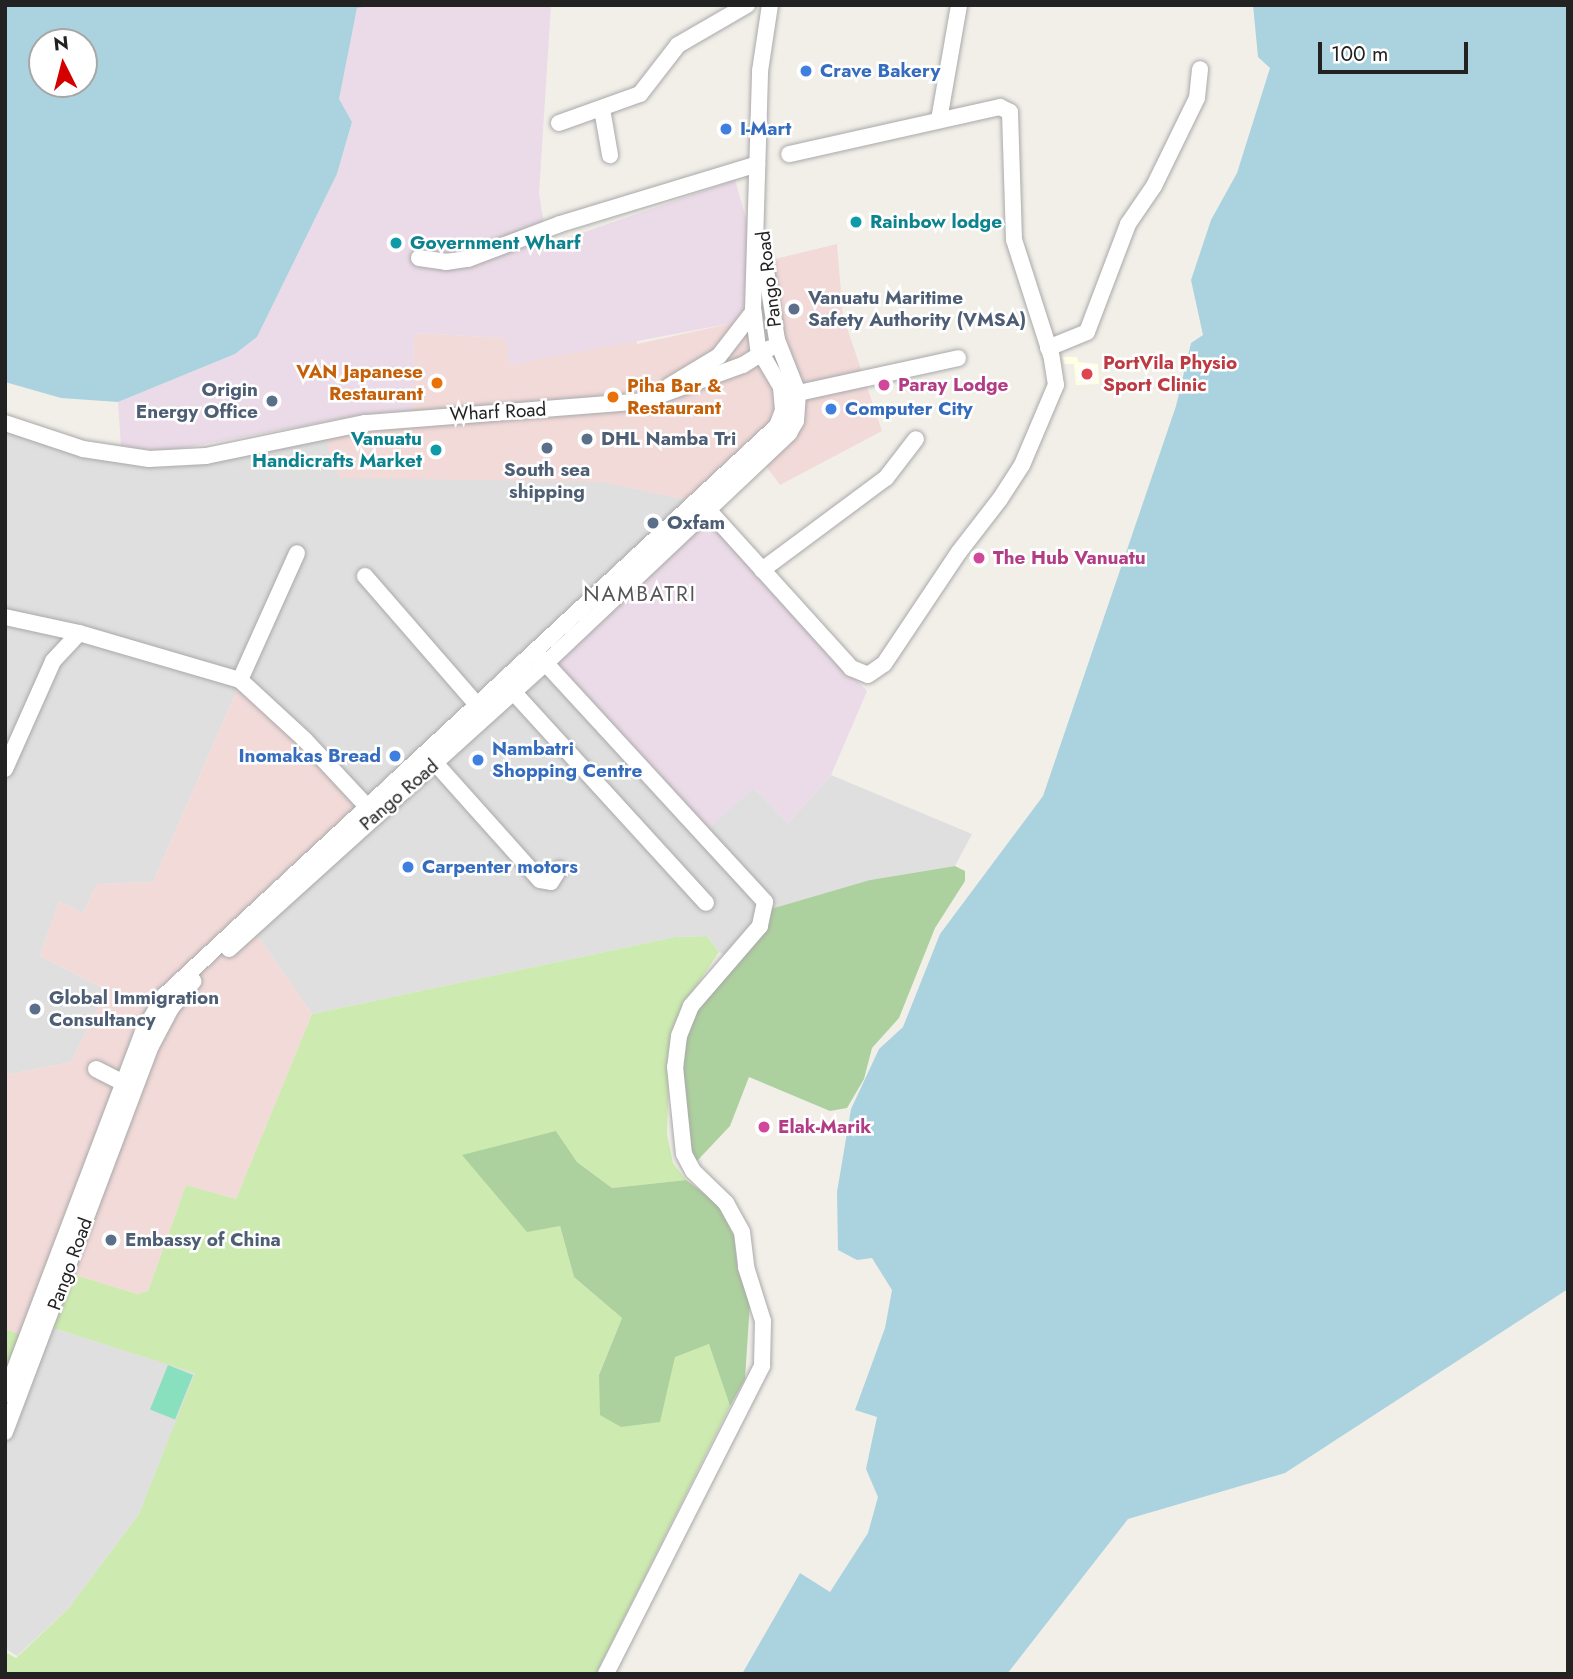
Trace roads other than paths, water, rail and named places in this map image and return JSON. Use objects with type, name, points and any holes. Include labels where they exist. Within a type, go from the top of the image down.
[{"type":"street","points":[[559,122],[640,94],[678,45],[747,5]]},
{"type":"street","name":"Pango Road","points":[[770,5],[760,71],[753,310],[747,330],[790,395]]},
{"type":"street","points":[[939,120],[958,5]]},
{"type":"street","points":[[1048,348],[1087,332],[1128,224],[1154,186],[1197,98],[1200,69]]},
{"type":"street","points":[[704,505],[856,673],[877,672],[1022,465],[1056,385],[1048,348],[1014,240],[1010,112],[1000,107],[789,154]]},
{"type":"street","points":[[602,108],[610,155]]},
{"type":"street","points":[[419,258],[446,262],[468,259],[560,224],[757,164]]},
{"type":"street","name":"Pango Road","points":[[5,1432],[129,1085],[142,1032],[164,996],[509,687],[704,505],[789,433],[796,421],[776,336],[758,205]]},
{"type":"street","points":[[747,330],[776,336]]},
{"type":"street","name":"Wharf Road","points":[[621,404],[701,369],[747,330]]},
{"type":"street","name":"Wharf Road","points":[[5,422],[83,449],[175,459],[366,423],[621,404],[676,393],[762,355],[776,336]]},
{"type":"street","points":[[790,395],[958,358]]},
{"type":"street","points":[[762,570],[886,478],[916,439]]},
{"type":"street","points":[[240,680],[297,553]]},
{"type":"street","points":[[365,576],[477,705]]},
{"type":"street","points":[[5,617],[79,633],[240,680],[305,740],[371,811]]},
{"type":"street","points":[[5,769],[53,661],[79,633]]},
{"type":"street","points":[[540,657],[765,902],[760,926],[691,1006],[679,1036],[675,1067],[684,1154],[693,1171],[726,1203],[742,1232],[746,1267],[763,1321],[762,1366],[606,1674]]},
{"type":"street","points":[[509,687],[706,903]]},
{"type":"street","name":"Pango Road","points":[[430,758],[477,705],[509,687]]},
{"type":"street","points":[[430,758],[540,880],[551,882],[559,869]]},
{"type":"street","points":[[96,1069],[129,1085]]},
{"type":"street","name":"Pango Road","points":[[5,1395],[129,1085]]},
{"type":"water","points":[[5,5],[379,5],[357,8],[339,99],[352,122],[337,174],[257,337],[235,354],[118,402],[61,398],[5,382]]},
{"type":"water","points":[[1253,5],[1568,5],[1568,1289],[1285,1473],[1128,1519],[1007,1674],[742,1674],[800,1573],[830,1592],[868,1533],[878,1497],[866,1469],[877,1417],[855,1410],[885,1328],[892,1290],[872,1258],[857,1260],[838,1250],[837,1192],[851,1109],[879,1049],[903,1027],[940,934],[1043,796],[1176,406],[1191,343],[1203,335],[1191,280],[1211,220],[1237,173],[1270,68],[1258,57]]},
{"type":"place","name":"Crave Bakery","points":[[806,71]]},
{"type":"place","name":"I-Mart","points":[[726,129]]},
{"type":"place","name":"Rainbow lodge","points":[[856,222]]},
{"type":"place","name":"Government Wharf","points":[[396,243]]},
{"type":"place","name":"Vanuatu Maritime Safety Authority (VMSA)","points":[[794,309]]},
{"type":"place","name":"PortVila Physio Sport Clinic","points":[[1087,374]]},
{"type":"place","name":"VAN Japanese Restaurant","points":[[437,383]]},
{"type":"place","name":"Paray Lodge","points":[[884,385]]},
{"type":"place","name":"Piha Bar & Restaurant","points":[[613,397]]},
{"type":"place","name":"Origin Energy Office","points":[[272,401]]},
{"type":"place","name":"Computer City","points":[[831,409]]},
{"type":"place","name":"DHL Namba Tri","points":[[587,439]]},
{"type":"place","name":"South sea shipping","points":[[547,448]]},
{"type":"place","name":"Vanuatu Handicrafts Market","points":[[436,450]]},
{"type":"place","name":"Oxfam","points":[[653,523]]},
{"type":"place","name":"The Hub Vanuatu","points":[[979,558]]},
{"type":"place","name":"Inomakas Bread","points":[[395,756]]},
{"type":"place","name":"Nambatri Shopping Centre","points":[[478,760]]},
{"type":"place","name":"Carpenter motors","points":[[408,867]]},
{"type":"place","name":"Global Immigration Consultancy","points":[[35,1009]]},
{"type":"place","name":"Elak-Marik","points":[[764,1127]]},
{"type":"place","name":"Embassy of China","points":[[111,1240]]},
{"type":"district","name":"NAMBATRI","points":[[640,594]]}]
